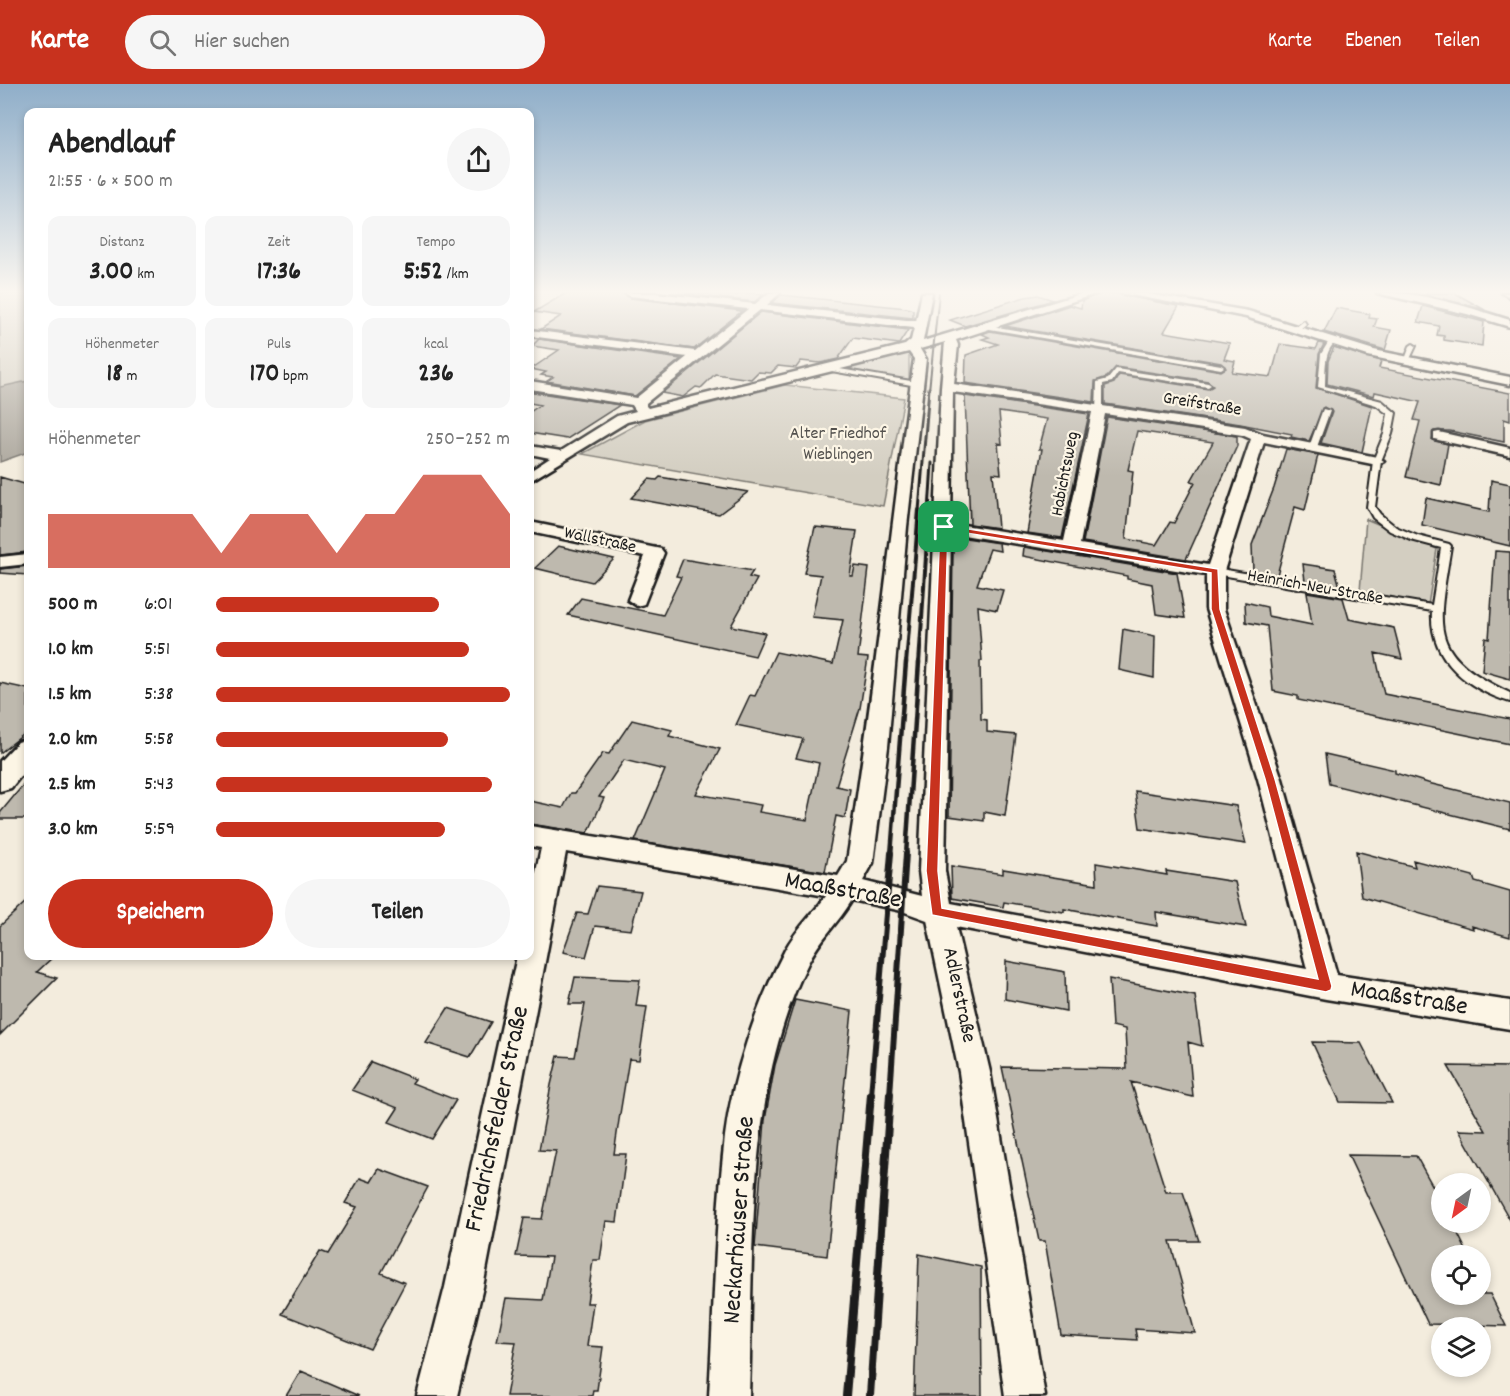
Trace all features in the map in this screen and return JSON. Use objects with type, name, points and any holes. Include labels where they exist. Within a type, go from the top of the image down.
[{"type":"street","points":[[691,354],[697,355]]},
{"type":"street","points":[[534,386],[642,407],[880,354]]},
{"type":"street","points":[[836,893],[860,863],[877,747],[899,527],[920,359],[918,354]]},
{"type":"street","name":"Adlerstraße","points":[[948,354],[932,871],[937,912],[948,942],[966,1027],[1025,1396]]},
{"type":"street","points":[[1382,354],[1510,381]]},
{"type":"street","points":[[534,475],[642,407],[697,355]]},
{"type":"street","name":"Greifstraße","points":[[947,387],[1245,431],[1259,437],[1377,461]]},
{"type":"street","name":"Habichtsweg","points":[[1071,548],[1099,409]]},
{"type":"street","points":[[1439,436],[1510,452]]},
{"type":"street","points":[[1259,437],[1215,571],[1215,609],[1273,789],[1326,986]]},
{"type":"street","points":[[534,451],[564,456]]},
{"type":"street","name":"Heinrich-Neu-Straße","points":[[944,527],[1215,571]]},
{"type":"street","name":"Wallstraße","points":[[534,528],[655,553],[637,600]]},
{"type":"street","points":[[0,562],[24,559]]},
{"type":"street","points":[[0,780],[24,753]]},
{"type":"street","name":"Maaßstraße","points":[[542,838],[836,893],[902,900],[937,912],[1326,986],[1510,1015]]},
{"type":"street","name":"Friedrichsfelder Straße","points":[[534,884],[542,838]]},
{"type":"street","name":"Neckarhäuser Straße","points":[[729,1396],[742,1135],[756,1066],[778,1000],[796,957],[836,893]]},
{"type":"street","name":"Friedrichsfelder Straße","points":[[437,1396],[464,1287],[521,960]]},
{"type":"lane","points":[[1146,354],[1221,367]]},
{"type":"lane","points":[[1324,354],[1321,387],[1379,403],[1392,413],[1388,434],[1377,461],[1371,507],[1373,512],[1391,527],[1405,534],[1446,546],[1437,609],[1436,635],[1445,654],[1469,676],[1510,698]]},
{"type":"lane","points":[[1406,361],[1409,354]]},
{"type":"lane","points":[[822,368],[917,384]]},
{"type":"lane","points":[[1099,409],[1100,382],[1110,381],[1116,371],[1208,385]]},
{"type":"lane","points":[[1313,447],[1326,411]]},
{"type":"lane","name":"Heinrich-Neu-Straße","points":[[1215,571],[1437,609]]},
{"type":"green space","points":[[0,354],[24,354],[24,403],[0,414]]},
{"type":"green space","points":[[904,354],[909,354],[909,381],[840,369]]},
{"type":"green space","name":"Alter Friedhof Wieblingen","points":[[785,385],[904,398],[883,506],[582,454],[645,420]]},
{"type":"green space","points":[[1366,519],[1437,549],[1428,605],[1360,591]]},
{"type":"shaded area","points":[[24,382],[24,453],[0,462],[0,387]]},
{"type":"building","points":[[553,354],[647,354],[681,359],[635,396],[547,381],[553,377],[541,375],[546,372],[534,370],[534,367]]},
{"type":"building","points":[[709,354],[841,354],[838,359],[820,363],[801,361],[796,368],[778,366],[771,373],[758,372],[751,379],[715,374],[701,388],[696,387],[683,397],[662,393]]},
{"type":"building","points":[[968,354],[1124,354],[1221,371],[1226,368],[1221,363],[1170,354],[1226,354],[1224,359],[1235,361],[1232,372],[1271,377],[1277,354],[1319,354],[1316,388],[1372,406],[1362,452],[1321,443],[1332,412],[1324,407],[1309,441],[1291,437],[1292,434],[1240,424],[1105,404],[1105,386],[1114,383],[1119,375],[1208,389],[1213,386],[1208,381],[1116,367],[1107,377],[1095,381],[1094,402],[965,383],[966,355]]},
{"type":"building","points":[[1331,354],[1358,354],[1381,361],[1379,368],[1510,393],[1510,421],[1504,419],[1504,442],[1450,431],[1434,431],[1432,440],[1448,444],[1441,485],[1406,477],[1420,421],[1414,420],[1420,402],[1375,392],[1374,396],[1327,384],[1328,361]]},
{"type":"building","points":[[534,392],[620,405],[567,439],[534,434],[534,409],[540,405],[534,404]]},
{"type":"building","points":[[965,396],[1089,414],[1062,538],[1027,533],[1042,449],[1039,449],[1047,419],[999,412],[1002,444],[998,443],[1001,474],[993,473],[998,528],[970,524]]},
{"type":"building","points":[[1107,417],[1237,436],[1237,446],[1186,559],[1083,542]],"holes":[[[1137,431],[1213,442],[1191,481],[1195,482],[1174,523],[1170,522],[1156,545],[1126,539],[1133,471],[1128,470]]]},
{"type":"building","points":[[1286,449],[1318,455],[1305,510],[1295,507],[1277,575],[1253,571],[1252,545]]},
{"type":"building","points":[[0,477],[24,484],[24,552],[0,555]]},
{"type":"building","points":[[660,477],[748,492],[719,514],[631,498],[649,479],[657,480]]},
{"type":"building","points":[[1491,480],[1510,484],[1510,546],[1422,525],[1426,498],[1489,512]]},
{"type":"building","points":[[815,527],[857,531],[850,576],[853,576],[855,566],[869,568],[858,657],[868,658],[860,708],[836,786],[850,789],[845,818],[836,816],[825,872],[635,841],[665,770],[624,760],[599,797],[604,798],[588,833],[534,825],[534,802],[563,808],[571,793],[575,793],[603,753],[609,754],[632,720],[672,730],[669,736],[720,749],[696,794],[761,805],[759,812],[807,820],[819,763],[796,758],[803,739],[736,725],[750,695],[755,696],[776,652],[833,664],[843,620],[812,617],[821,575],[804,573]]},
{"type":"building","points":[[959,537],[999,543],[1000,551],[990,549],[977,585],[1003,590],[997,610],[978,606],[982,661],[980,661],[981,719],[987,720],[987,732],[1016,735],[1005,816],[984,812],[984,821],[949,816],[953,551]]},
{"type":"building","points":[[558,546],[614,559],[592,582],[535,568]]},
{"type":"building","points":[[1024,547],[1177,573],[1185,618],[1156,614],[1152,584],[1127,579],[1127,576],[1023,556]]},
{"type":"building","points":[[1495,551],[1510,552],[1510,679],[1482,671],[1485,638],[1489,639]]},
{"type":"building","points":[[683,559],[753,571],[749,577],[757,579],[731,626],[765,633],[755,656],[568,615],[581,598],[663,615],[681,577],[676,576]]},
{"type":"building","points":[[1303,564],[1335,569],[1340,587],[1305,581]]},
{"type":"building","points":[[24,566],[24,575],[0,573],[0,569]]},
{"type":"building","points":[[1307,592],[1343,598],[1349,619],[1394,628],[1402,659],[1375,653],[1384,694],[1510,719],[1510,744],[1298,700],[1298,696],[1273,691],[1267,626],[1246,622],[1245,602],[1267,607],[1268,616],[1312,625]]},
{"type":"building","points":[[1123,629],[1155,636],[1154,678],[1119,670]]},
{"type":"building","points":[[0,683],[24,688],[24,734],[0,753]]},
{"type":"building","points":[[1325,754],[1395,770],[1395,773],[1428,783],[1510,803],[1510,829],[1329,784]]},
{"type":"building","points":[[24,784],[24,819],[0,819],[0,813]]},
{"type":"building","points":[[1135,791],[1236,806],[1246,844],[1140,828]]},
{"type":"building","points":[[1356,851],[1415,867],[1413,860],[1473,876],[1475,882],[1510,892],[1510,937],[1472,926],[1473,929],[1362,897]]},
{"type":"building","points":[[1096,863],[1167,875],[1166,871],[1235,882],[1246,927],[1156,912],[1157,926],[1064,909],[1064,912],[1004,902],[1003,907],[952,898],[951,866],[1003,874],[1003,869],[1097,884]]},
{"type":"building","points":[[597,886],[641,891],[631,930],[595,926],[586,957],[563,952],[577,913],[588,914]]},
{"type":"building","points":[[24,904],[24,960],[50,960],[37,972],[57,978],[0,1035],[0,926]]},
{"type":"building","points":[[1006,961],[1065,972],[1066,1011],[1005,999]]},
{"type":"building","points":[[575,977],[640,980],[636,1006],[647,1007],[639,1060],[629,1059],[614,1154],[626,1154],[617,1222],[606,1221],[600,1260],[593,1260],[587,1303],[593,1303],[587,1346],[603,1347],[597,1390],[593,1390],[592,1396],[506,1396],[516,1342],[497,1341],[506,1298],[543,1300],[551,1257],[516,1256],[524,1218],[542,1219],[556,1151],[539,1150],[551,1085],[558,1056],[575,1057],[585,1004],[569,1004]]},
{"type":"building","points":[[1109,979],[1195,996],[1202,1046],[1188,1042],[1193,1097],[1131,1082],[1166,1192],[1183,1192],[1199,1241],[1170,1241],[1195,1333],[1135,1329],[1137,1340],[1061,1335],[1045,1241],[1039,1241],[1002,1067],[1127,1069],[1125,1029],[1112,1026]]},
{"type":"building","points":[[795,1000],[852,1011],[827,1256],[755,1247],[765,1120],[775,1065]]},
{"type":"building","points":[[448,1008],[491,1022],[470,1057],[426,1043]]},
{"type":"building","points":[[1312,1042],[1361,1043],[1392,1103],[1340,1102]]},
{"type":"building","points":[[371,1062],[415,1079],[412,1083],[456,1100],[432,1139],[389,1122],[398,1108],[352,1090]]},
{"type":"building","points":[[1448,1066],[1510,1067],[1510,1220],[1491,1186],[1491,1173],[1483,1173],[1459,1130],[1486,1131]]},
{"type":"building","points":[[1348,1155],[1416,1156],[1431,1183],[1431,1233],[1458,1233],[1464,1245],[1431,1245],[1431,1305],[1491,1305],[1491,1296],[1506,1326],[1491,1326],[1491,1317],[1431,1317],[1431,1324],[1428,1324]]},
{"type":"building","points":[[379,1169],[428,1187],[381,1273],[405,1283],[370,1349],[282,1314],[320,1251],[328,1254],[357,1207],[345,1203],[360,1178],[371,1182]]},
{"type":"building","points":[[919,1254],[981,1267],[982,1396],[914,1396]]},
{"type":"building","points":[[301,1371],[359,1396],[286,1396]]},
{"type":"railway","points":[[929,390],[933,354]]},
{"type":"railway","points":[[919,511],[929,388]]},
{"type":"railway","points":[[929,511],[932,463]]},
{"type":"railway","points":[[906,664],[919,510]]},
{"type":"railway","points":[[919,664],[929,510]]},
{"type":"railway","points":[[891,855],[906,662]]},
{"type":"railway","points":[[906,855],[919,662]]},
{"type":"railway","points":[[871,1095],[891,853]]},
{"type":"railway","points":[[890,1095],[906,853]]},
{"type":"railway","points":[[846,1396],[871,1094]]},
{"type":"railway","points":[[870,1396],[890,1094]]},
{"type":"route","points":[[944,527],[1215,571],[1215,609],[1270,779],[1304,895],[1326,986],[937,912],[932,871],[944,527]]}]
